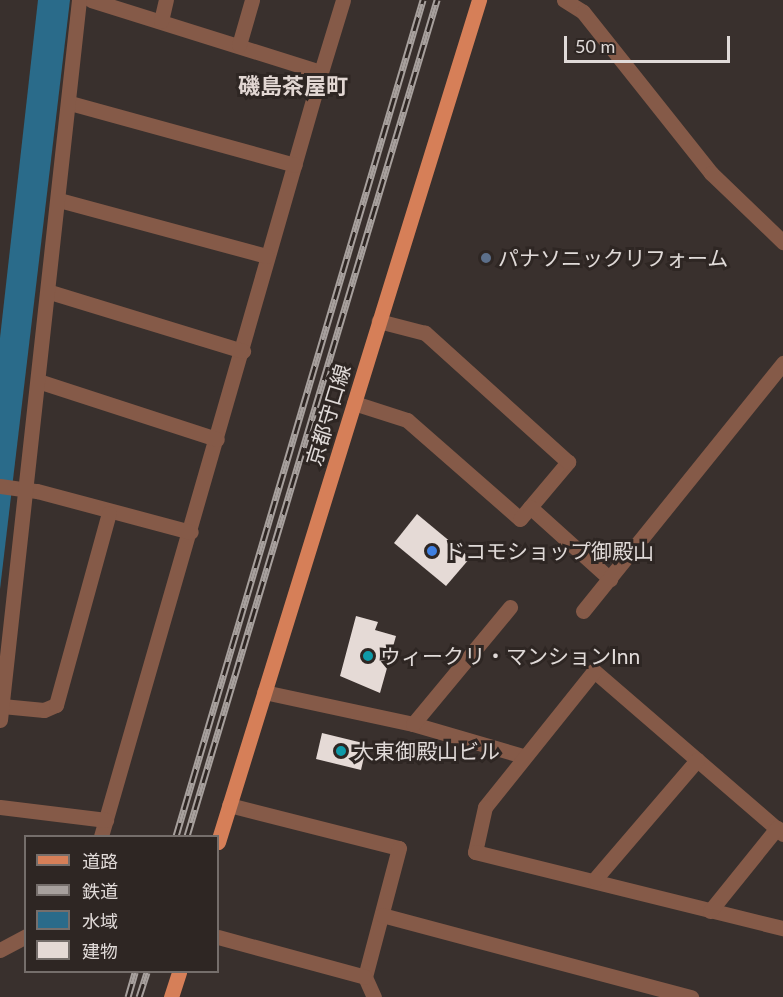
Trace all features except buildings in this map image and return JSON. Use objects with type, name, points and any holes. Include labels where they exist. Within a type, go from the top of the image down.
[{"type":"main road","name":"京都守口線","points":[[219,839],[479,0]]},
{"type":"main road","points":[[171,997],[178,973]]},
{"type":"street","points":[[79,0],[50,291],[21,490],[1,713],[44,710],[56,705],[109,513]]},
{"type":"street","points":[[91,0],[321,72]]},
{"type":"street","points":[[161,21],[166,0]]},
{"type":"street","points":[[239,45],[252,0]]},
{"type":"street","points":[[102,835],[243,351],[267,256],[343,0]]},
{"type":"street","points":[[564,0],[583,12],[711,173],[783,242]]},
{"type":"street","points":[[70,103],[295,165]]},
{"type":"street","points":[[59,200],[267,256]]},
{"type":"street","points":[[50,291],[243,351]]},
{"type":"street","points":[[354,403],[407,420],[520,519],[568,462],[425,333],[379,321]]},
{"type":"street","points":[[583,611],[783,363]]},
{"type":"street","points":[[38,381],[217,439]]},
{"type":"street","points":[[0,486],[191,531]]},
{"type":"street","points":[[530,507],[610,579]]},
{"type":"street","points":[[413,724],[510,607]]},
{"type":"street","points":[[710,911],[780,831],[594,671],[523,756],[485,807],[475,852],[595,879],[710,911],[783,928]]},
{"type":"street","points":[[264,692],[413,724],[523,756]]},
{"type":"street","points":[[595,879],[697,760]]},
{"type":"street","points":[[229,805],[399,848],[365,977],[374,997]]},
{"type":"street","points":[[0,807],[106,820]]},
{"type":"street","points":[[382,915],[691,997]]},
{"type":"street","points":[[0,950],[24,937]]},
{"type":"street","points":[[219,937],[365,977]]},
{"type":"water","points":[[38,0],[70,0],[0,589],[0,338]]},
{"type":"railway","points":[[176,835],[423,0]]},
{"type":"railway","points":[[187,835],[437,0]]},
{"type":"railway","points":[[128,997],[135,973]]},
{"type":"railway","points":[[139,997],[147,973]]},
{"type":"place","name":"パナソニックリフォーム","points":[[486,258]]},
{"type":"place","name":"ドコモショップ御殿山","points":[[432,551]]},
{"type":"place","name":"ウィークリ・マンションInn","points":[[368,656]]},
{"type":"place","name":"大東御殿山ビル","points":[[341,751]]},
{"type":"district","name":"磯島茶屋町","points":[[293,86]]}]
